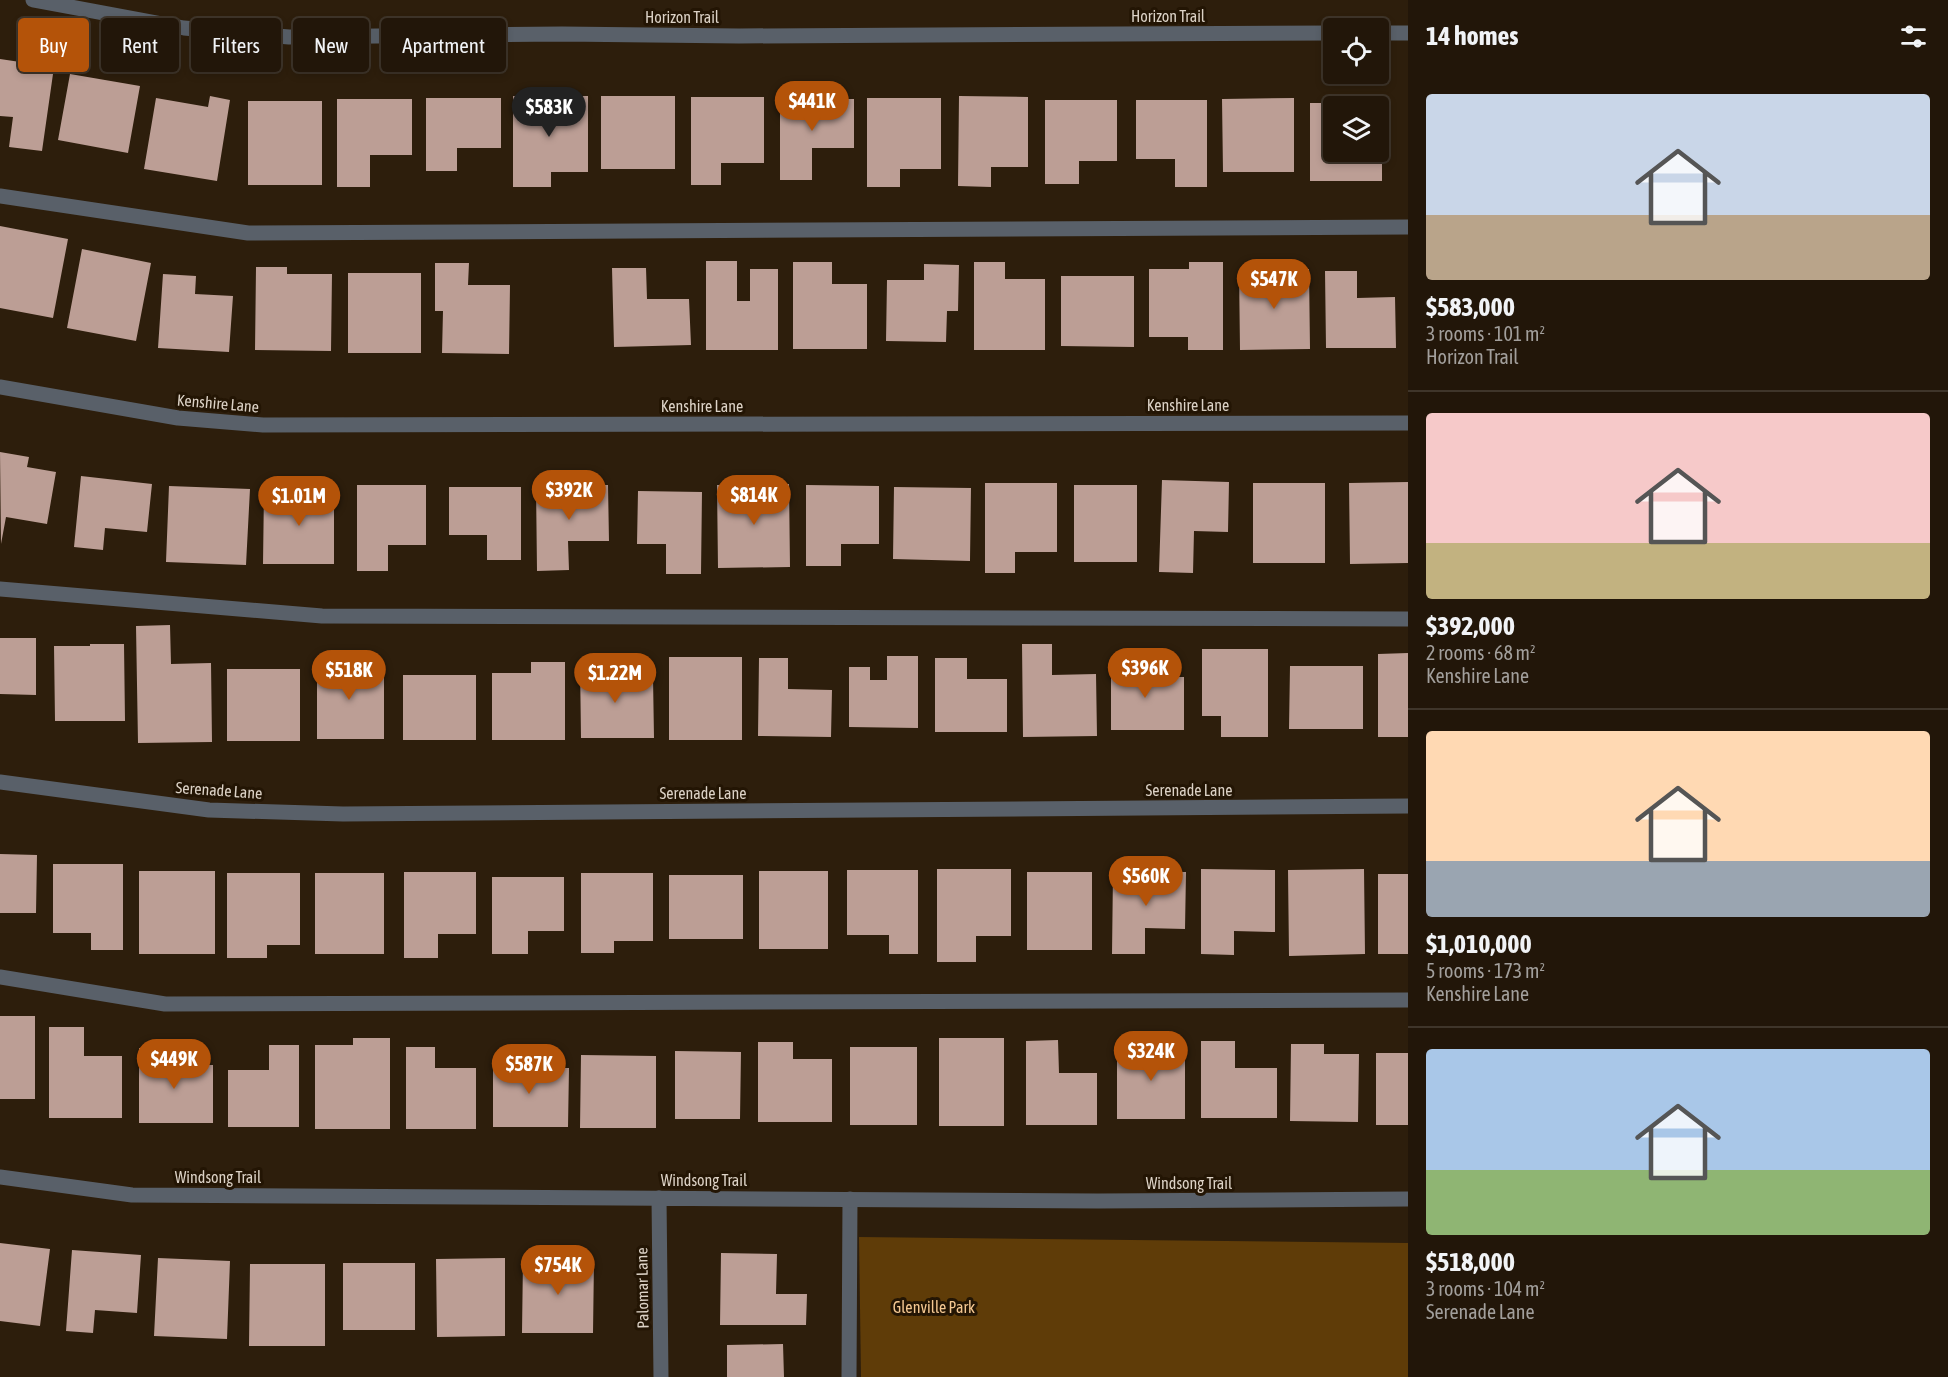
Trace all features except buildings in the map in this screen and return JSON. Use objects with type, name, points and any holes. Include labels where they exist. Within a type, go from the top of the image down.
[{"type":"street","name":"Horizon Trail","points":[[33,0],[184,28],[289,37],[562,34],[739,36],[1323,33]]},
{"type":"street","points":[[1389,33],[1408,33]]},
{"type":"street","points":[[0,196],[248,233],[1408,227]]},
{"type":"street","name":"Kenshire Lane","points":[[0,387],[178,418],[263,425],[1408,423]]},
{"type":"street","points":[[0,589],[321,616],[1408,618]]},
{"type":"street","name":"Serenade Lane","points":[[0,782],[209,810],[343,814],[1408,806]]},
{"type":"street","points":[[0,977],[165,1004],[1408,1000]]},
{"type":"street","name":"Windsong Trail","points":[[0,1178],[132,1195],[1252,1201],[1408,1199]]},
{"type":"street","name":"Palomar Lane","points":[[659,1198],[661,1377]]},
{"type":"street","points":[[849,1377],[850,1199]]},
{"type":"green space","name":"Glenville Park","points":[[859,1237],[1408,1243],[1408,1377],[861,1377]]}]
